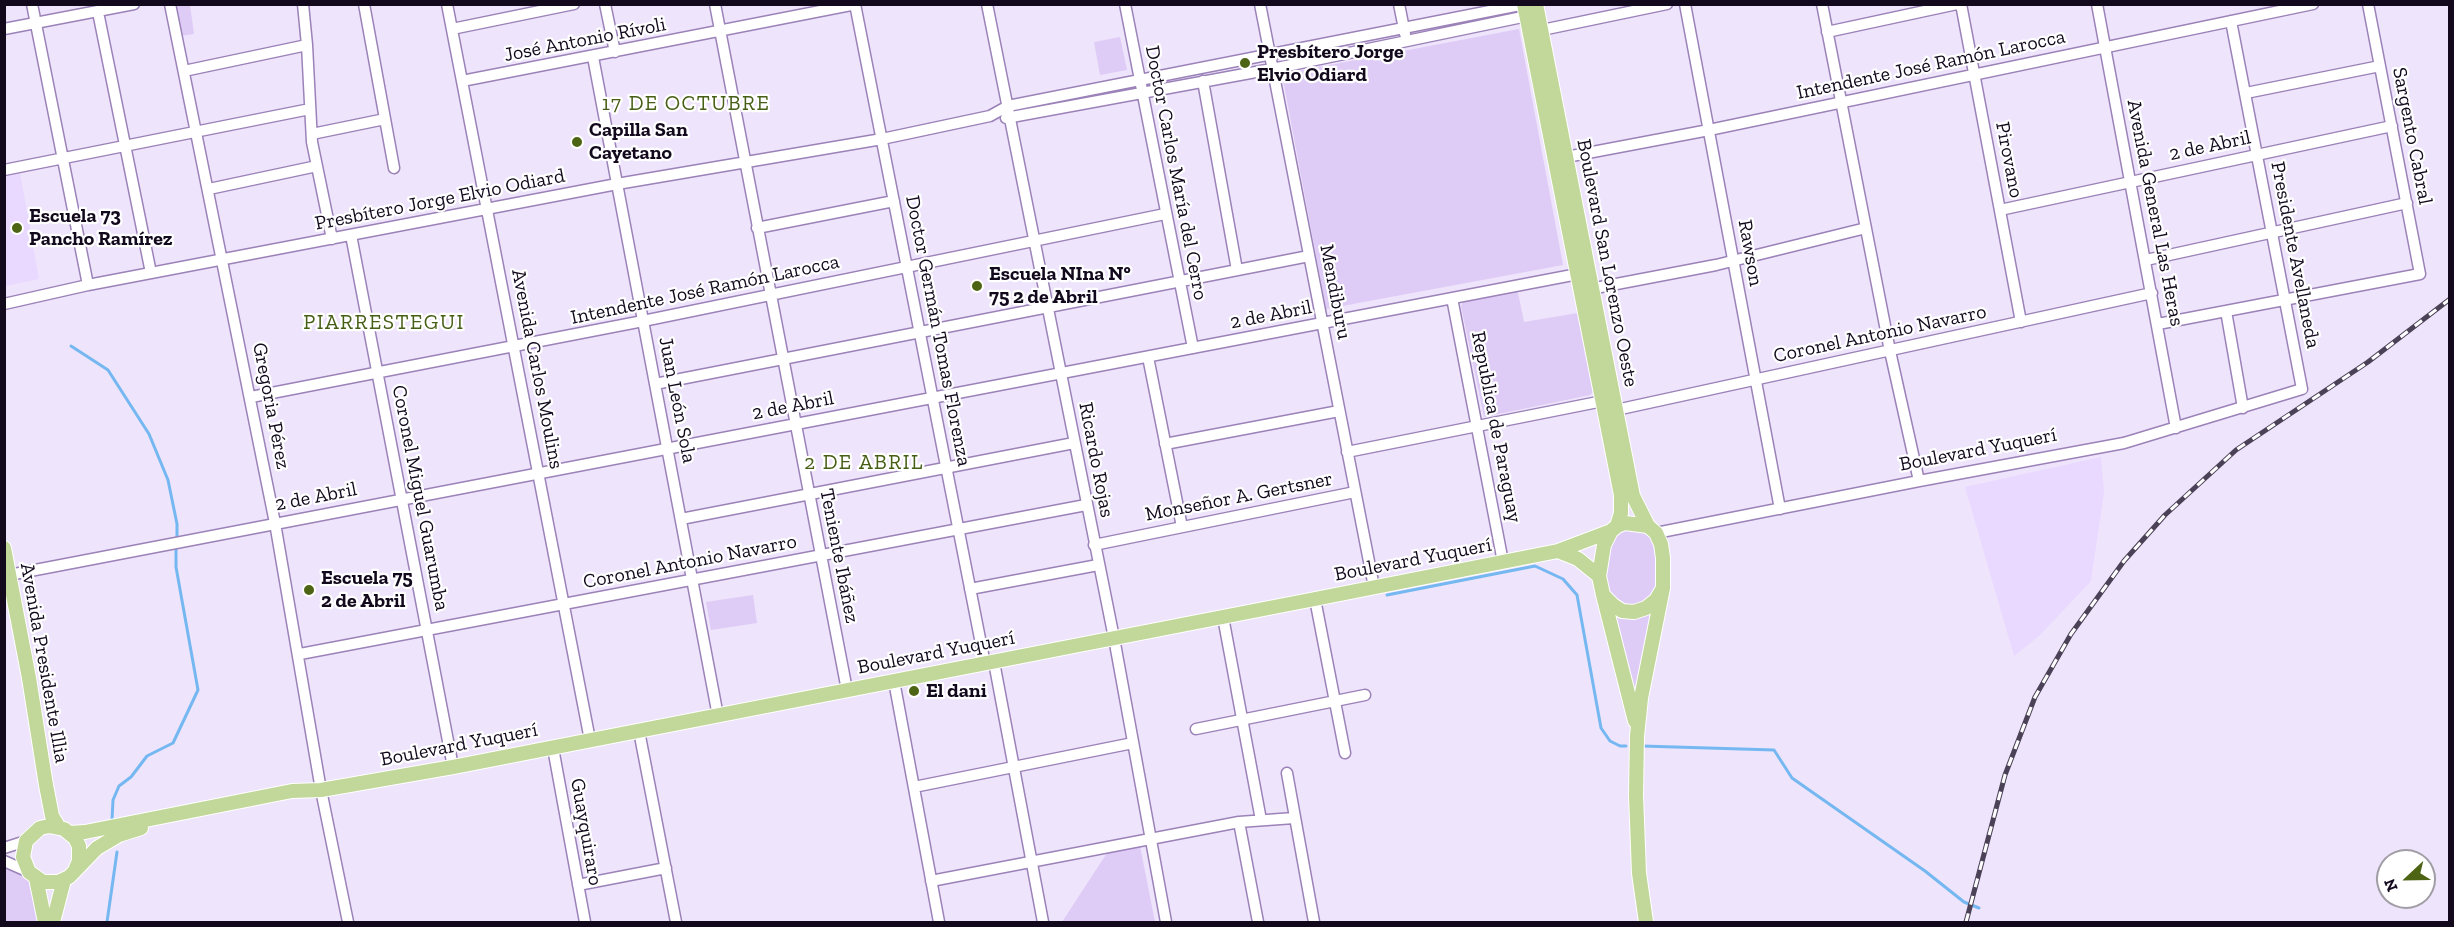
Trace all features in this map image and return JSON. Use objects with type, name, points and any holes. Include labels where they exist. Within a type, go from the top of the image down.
[{"type":"main road","name":"Boulevard San Lorenzo Oeste","points":[[1529,8],[1542,30],[1560,158]]},
{"type":"main road","name":"Boulevard San Lorenzo Oeste","points":[[1529,8],[1583,273],[1616,410],[1633,495],[1652,530]]},
{"type":"main road","name":"Boulevard San Lorenzo Oeste","points":[[1587,290],[1603,401],[1621,495],[1621,513],[1614,529]]},
{"type":"main road","points":[[1637,736],[1632,704],[1599,576],[1601,556],[1614,529],[1633,523],[1652,530],[1661,544],[1663,558],[1663,588],[1641,698],[1637,736],[1636,795],[1639,873],[1646,922]]},
{"type":"main road","name":"Boulevard Yuquerí","points":[[64,829],[85,832],[292,791],[321,790],[553,748],[1558,551],[1614,529]]},
{"type":"main road","name":"Avenida Presidente Illia","points":[[4,548],[7,575],[29,678],[52,816],[79,846],[79,861],[76,868]]},
{"type":"main road","points":[[1558,551],[1578,559],[1599,576]]},
{"type":"main road","points":[[1603,595],[1622,611],[1634,612],[1651,604],[1663,588]]},
{"type":"main road","name":"Avenida Presidente Illia","points":[[40,828],[46,785]]},
{"type":"main road","name":"Boulevard Yuquerí","points":[[76,868],[97,848],[118,835],[137,829],[291,801],[321,790]]},
{"type":"main road","points":[[45,922],[33,875],[23,857],[26,841],[40,828],[64,829]]},
{"type":"main road","points":[[53,922],[64,880],[76,868]]},
{"type":"main road","points":[[33,875],[50,883],[64,880]]},
{"type":"street","points":[[32,4],[88,285]]},
{"type":"street","points":[[4,29],[134,4]]},
{"type":"street","name":"Gregoria Pérez","points":[[171,4],[251,397],[300,654],[321,790],[348,922]]},
{"type":"street","points":[[303,4],[312,134],[332,239]]},
{"type":"street","points":[[364,4],[394,168]]},
{"type":"street","name":"Avenida Carlos Moulins","points":[[447,4],[590,740]]},
{"type":"street","points":[[452,29],[574,4]]},
{"type":"street","points":[[605,4],[615,52]]},
{"type":"street","name":"Teniente Ibáñez","points":[[715,4],[847,690]]},
{"type":"street","name":"José Antonio Rívoli","points":[[462,81],[855,4]]},
{"type":"street","name":"Doctor Germán Tomas Florenza","points":[[855,4],[970,589],[1014,766],[1043,922]]},
{"type":"street","name":"Ricardo Rojas","points":[[987,4],[1113,638],[1166,922]]},
{"type":"street","name":"Doctor Carlos María del Cerro","points":[[1125,4],[1193,348]]},
{"type":"street","name":"Mendiburu","points":[[1260,4],[1374,587]]},
{"type":"street","points":[[1399,4],[1406,40]]},
{"type":"street","points":[[1542,30],[1631,8],[1667,4]]},
{"type":"street","name":"Rawson","points":[[1685,4],[1780,509]]},
{"type":"street","points":[[1822,4],[1890,351],[1919,480]]},
{"type":"street","points":[[1827,32],[1959,4]]},
{"type":"street","name":"Pirovano","points":[[1959,4],[2020,322]]},
{"type":"street","name":"Avenida General Las Heras","points":[[2097,4],[2176,428]]},
{"type":"street","name":"Intendente José Ramón Larocca","points":[[1560,158],[1709,130],[2313,4]]},
{"type":"street","name":"Sargento Cabral","points":[[2285,300],[2420,274],[2368,4]]},
{"type":"street","name":"Presbítero Jorge Elvio Odiard","points":[[990,117],[1008,106],[1404,28],[1529,8]]},
{"type":"street","name":"Presbítero Jorge Elvio Odiard","points":[[4,304],[88,285],[617,184],[882,139],[990,117],[1011,119],[1142,92],[1272,69],[1406,40],[1529,8]]},
{"type":"street","points":[[98,12],[151,273]]},
{"type":"street","name":"Presidente Avellaneda","points":[[2231,21],[2302,389]]},
{"type":"street","points":[[184,71],[307,45]]},
{"type":"street","name":"Juan León Sola","points":[[593,57],[718,716]]},
{"type":"street","points":[[2246,93],[2380,66]]},
{"type":"street","points":[[1203,81],[1237,270]]},
{"type":"street","points":[[4,170],[310,109]]},
{"type":"street","points":[[312,134],[385,119]]},
{"type":"street","name":"2 de Abril","points":[[2000,210],[2392,126]]},
{"type":"street","points":[[209,189],[317,166]]},
{"type":"street","points":[[757,228],[894,201]]},
{"type":"street","points":[[2146,260],[2407,203]]},
{"type":"street","name":"Intendente José Ramón Larocca","points":[[251,397],[1035,243],[1165,214]]},
{"type":"street","points":[[1587,290],[1734,260],[1866,228]]},
{"type":"street","name":"Coronel Miguel Guarumba","points":[[351,236],[453,767]]},
{"type":"street","points":[[655,384],[1309,256]]},
{"type":"street","name":"2 de Abril","points":[[7,575],[1583,273]]},
{"type":"street","name":"Coronel Antonio Navarro","points":[[1616,410],[2152,293]]},
{"type":"street","name":"Republica de Paraguay","points":[[1452,298],[1503,562]]},
{"type":"street","points":[[2158,324],[2285,300]]},
{"type":"street","points":[[2226,311],[2243,408]]},
{"type":"street","points":[[1148,357],[1182,527]]},
{"type":"street","name":"Boulevard Yuquerí","points":[[1652,530],[1780,509],[1919,480],[2124,443],[2302,389]]},
{"type":"street","points":[[1347,452],[1603,401]]},
{"type":"street","points":[[1165,444],[1339,411]]},
{"type":"street","points":[[681,519],[1074,442]]},
{"type":"street","name":"Monseñor A. Gertsner","points":[[1094,544],[1355,492]]},
{"type":"street","name":"Coronel Antonio Navarro","points":[[300,654],[1086,505]]},
{"type":"street","points":[[970,589],[1098,565]]},
{"type":"street","points":[[1315,600],[1345,753]]},
{"type":"street","points":[[1223,617],[1261,820]]},
{"type":"street","points":[[894,681],[939,922]]},
{"type":"street","points":[[1196,729],[1365,695]]},
{"type":"street","points":[[639,731],[676,922]]},
{"type":"street","points":[[914,786],[1133,742]]},
{"type":"street","name":"Guayquiraro","points":[[553,748],[585,922]]},
{"type":"street","points":[[1287,773],[1314,922]]},
{"type":"street","points":[[932,881],[1239,822],[1294,818]]},
{"type":"street","points":[[1239,822],[1258,922]]},
{"type":"street","points":[[4,848],[26,841]]},
{"type":"street","points":[[4,861],[33,875]]},
{"type":"street","points":[[578,885],[666,868]]},
{"type":"shaded area","points":[[176,5],[190,5],[194,34],[180,36]]},
{"type":"shaded area","points":[[1519,29],[1563,265],[1326,309],[1282,74]]},
{"type":"shaded area","points":[[1120,37],[1127,70],[1100,75],[1094,42]]},
{"type":"shaded area","name":"Escuela 73 Pancho Ramírez","points":[[20,173],[39,279],[5,286],[5,176]]},
{"type":"shaded area","points":[[1517,288],[1524,322],[1578,313],[1593,392],[1590,395],[1484,417],[1461,306],[1465,298]]},
{"type":"shaded area","points":[[2101,457],[2104,492],[2091,581],[2039,636],[2014,656],[1965,487]]},
{"type":"shaded area","points":[[1640,529],[1656,539],[1658,584],[1653,596],[1639,605],[1621,606],[1607,593],[1606,560],[1612,539],[1625,530]]},
{"type":"shaded area","points":[[753,595],[757,623],[711,630],[706,602]]},
{"type":"shaded area","points":[[1652,610],[1638,691],[1631,690],[1614,611]]},
{"type":"shaded area","points":[[1140,846],[1155,922],[1062,922],[1107,853]]},
{"type":"shaded area","points":[[5,863],[33,881],[37,922],[5,922]]},
{"type":"waterway","points":[[71,346],[108,370],[149,434],[168,480],[177,524],[177,537]]},
{"type":"waterway","points":[[112,820],[113,800],[119,786],[131,777],[147,756],[173,743],[198,690],[176,567],[176,547]]},
{"type":"waterway","points":[[1387,595],[1535,566],[1563,579],[1577,595],[1601,728],[1610,741],[1626,746]]},
{"type":"waterway","points":[[1642,746],[1774,750],[1792,778],[1925,871],[1964,902],[1979,908]]},
{"type":"waterway","points":[[107,922],[117,852]]},
{"type":"railway","points":[[1966,922],[2005,775],[2035,697],[2071,634],[2124,561],[2165,515],[2236,450],[2368,362],[2450,299]]},
{"type":"place","name":"Presbítero Jorge Elvio Odiard","points":[[1245,63]]},
{"type":"place","name":"Capilla San Cayetano","points":[[577,142]]},
{"type":"place","name":"Escuela 73 Pancho Ramírez","points":[[17,228]]},
{"type":"place","name":"Escuela NIna N° 75 2 de Abril","points":[[977,286]]},
{"type":"place","name":"Escuela 75 2 de Abril","points":[[309,590]]},
{"type":"place","name":"El dani","points":[[914,691]]},
{"type":"district","name":"17 DE OCTUBRE","points":[[686,104]]},
{"type":"district","name":"PIARRESTEGUI","points":[[384,323]]},
{"type":"district","name":"2 DE ABRIL","points":[[864,463]]}]
